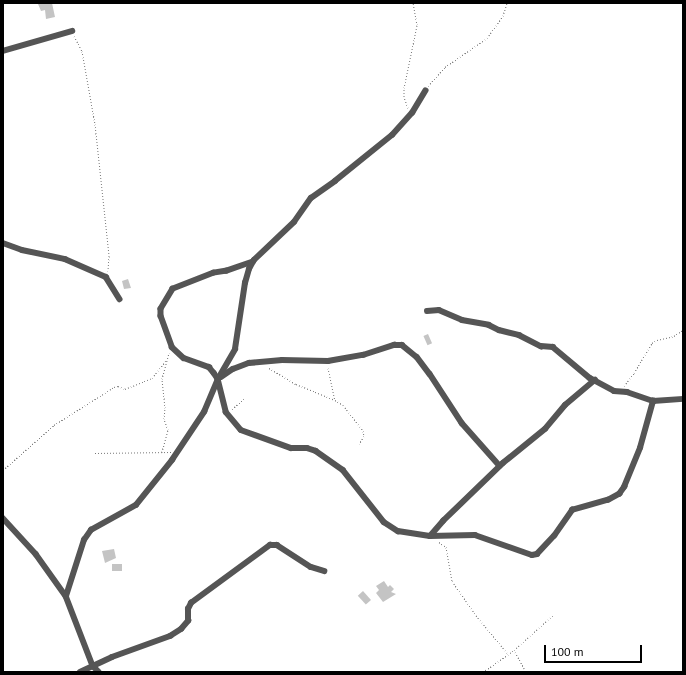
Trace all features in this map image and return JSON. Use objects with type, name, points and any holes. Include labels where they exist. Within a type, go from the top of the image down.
[{"type":"street","points":[[3,51],[72,31]]},
{"type":"street","points":[[66,596],[84,540],[91,530],[136,505],[177,452],[204,412],[218,380],[235,349],[241,322],[248,268],[294,222],[302,208],[311,198],[335,181],[392,135],[410,114],[425,92]]},
{"type":"street","points":[[3,243],[22,250],[65,259],[106,277],[120,300]]},
{"type":"street","points":[[253,262],[227,271],[214,273],[173,289],[161,309],[161,316],[172,347],[184,358],[209,368],[218,380],[226,412],[241,430],[291,448],[307,448],[316,451],[343,470],[384,522],[398,531],[430,536],[474,535],[532,555],[540,552],[572,510],[608,500],[619,494],[624,487],[640,448],[653,401]]},
{"type":"street","points":[[427,311],[439,310],[462,320],[489,325],[499,330],[519,335],[541,346],[553,348],[595,380],[614,391],[620,391],[653,401],[683,398]]},
{"type":"street","points":[[218,380],[233,369],[254,362],[282,360],[328,361],[363,355],[394,345],[402,345],[408,348],[430,374],[462,423],[500,466]]},
{"type":"street","points":[[430,536],[443,521],[500,466],[540,434],[565,405],[595,380]]},
{"type":"street","points":[[3,518],[36,554],[66,596],[93,666],[99,672]]},
{"type":"street","points":[[80,672],[156,642],[181,629],[188,621],[188,609],[191,604],[270,545],[277,545],[311,567],[324,571]]},
{"type":"path","points":[[410,114],[404,97],[404,88],[417,25],[414,3]]},
{"type":"path","points":[[425,92],[434,78],[445,67],[478,45],[495,29],[503,16],[507,3]]},
{"type":"path","points":[[72,31],[76,43],[82,51],[95,124],[109,256],[109,266],[106,277]]},
{"type":"path","points":[[620,391],[634,373],[652,343],[657,340],[674,336],[683,330]]},
{"type":"path","points":[[162,452],[168,430],[164,419],[165,403],[162,379],[166,361],[172,347]]},
{"type":"path","points":[[3,470],[54,425],[114,387],[118,386],[125,389],[152,378],[166,361]]},
{"type":"path","points":[[328,361],[328,370],[335,400]]},
{"type":"path","points":[[268,368],[296,384],[335,400],[351,413],[363,431],[364,436],[358,444]]},
{"type":"path","points":[[226,412],[235,407],[244,398]]},
{"type":"path","points":[[95,453],[177,452]]},
{"type":"path","points":[[436,541],[446,547],[452,581],[474,613],[508,654]]},
{"type":"path","points":[[483,672],[514,650],[553,615]]},
{"type":"path","points":[[514,650],[526,672]]},
{"type":"building","points":[[52,3],[55,17],[46,19],[45,10],[41,11],[38,4]]},
{"type":"building","points":[[128,279],[131,288],[124,289],[122,281]]},
{"type":"building","points":[[428,334],[432,343],[427,345],[423,336]]},
{"type":"building","points":[[114,549],[116,558],[105,563],[102,551]]},
{"type":"building","points":[[112,564],[122,564],[122,571],[112,571]]},
{"type":"building","points":[[384,581],[388,587],[390,585],[394,589],[391,592],[396,594],[383,602],[376,593],[379,590],[376,586]]},
{"type":"building","points":[[363,591],[371,600],[366,605],[358,596]]}]
